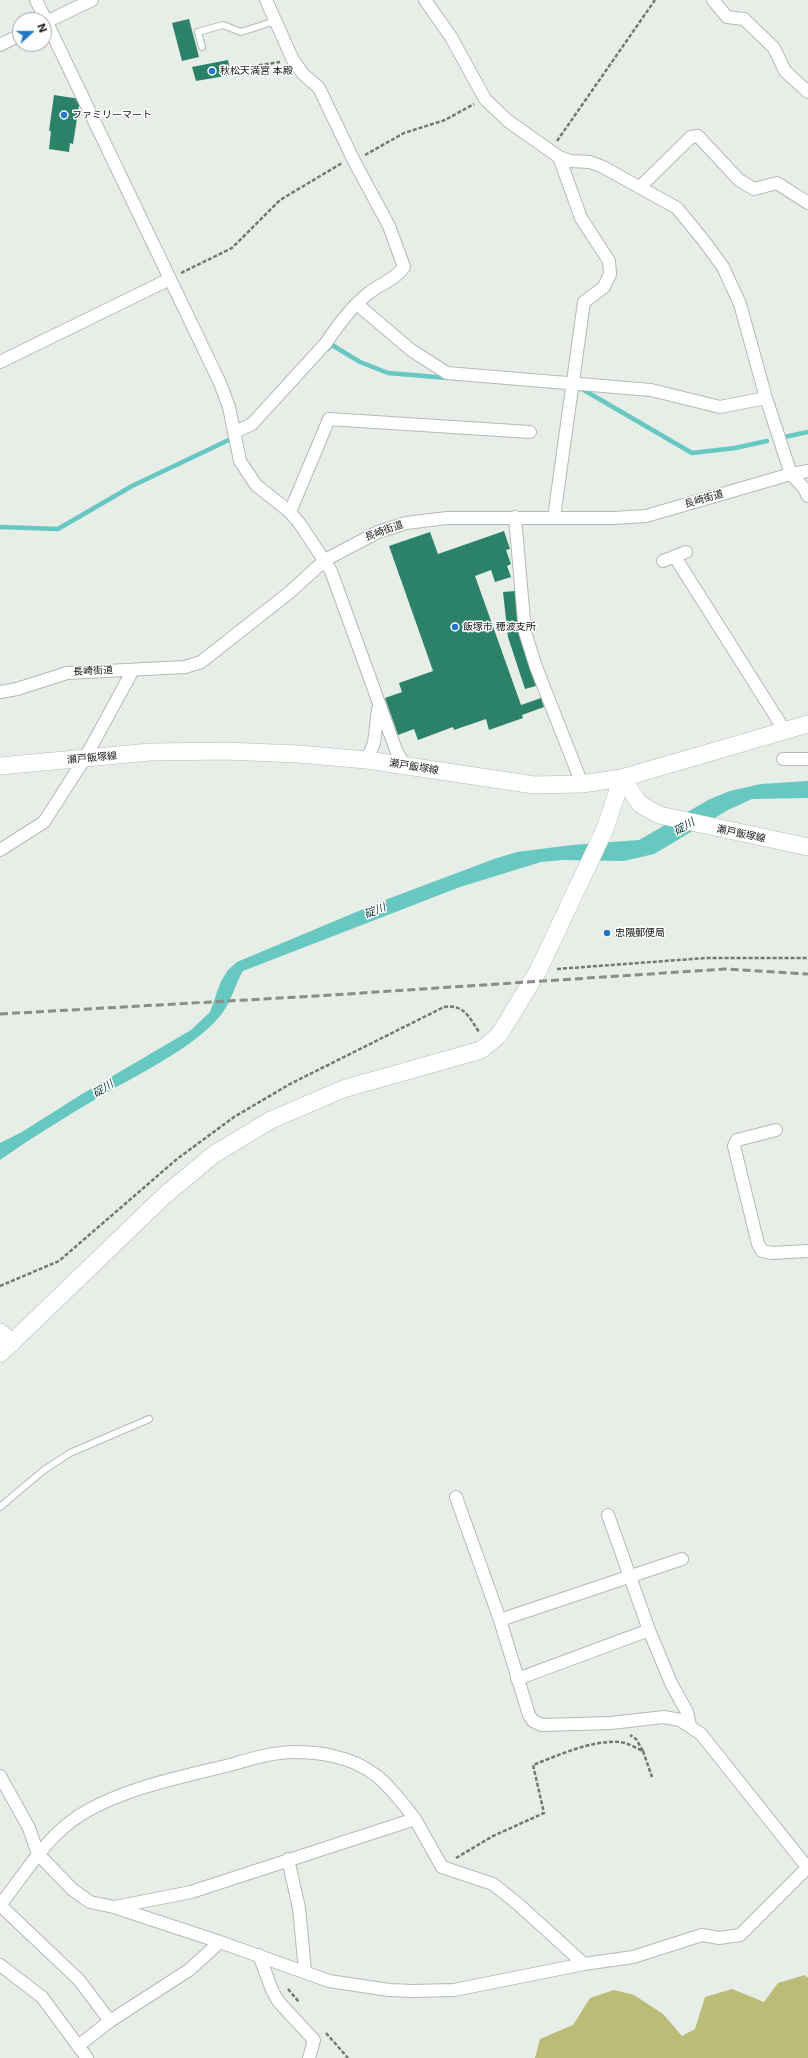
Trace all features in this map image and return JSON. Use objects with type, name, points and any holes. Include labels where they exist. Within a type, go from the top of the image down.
[{"type":"street","points":[[36,0],[41,12]]},
{"type":"street","points":[[52,20],[92,0]]},
{"type":"street","points":[[235,432],[252,424],[326,343],[332,334],[369,293],[397,277],[404,267],[389,226],[353,159],[319,88],[303,74],[293,60],[266,0]]},
{"type":"street","points":[[425,0],[451,37],[485,98],[508,121],[555,154],[570,161],[590,162],[641,186],[677,208],[723,267],[740,304],[766,398],[791,474],[804,488],[808,496]]},
{"type":"street","points":[[713,0],[727,17],[744,19],[774,48],[785,70],[808,92]]},
{"type":"street","points":[[52,37],[220,383],[229,407],[240,461],[246,472],[256,484],[290,512],[325,560],[331,571],[378,704],[396,750],[402,761],[410,767]]},
{"type":"street","points":[[0,45],[12,39]]},
{"type":"street","points":[[641,186],[691,137],[698,136],[739,180],[754,189],[777,183],[808,202]]},
{"type":"street","points":[[554,517],[584,302],[604,287],[610,274],[608,261],[581,218],[555,154]]},
{"type":"street","points":[[0,362],[170,279]]},
{"type":"street","points":[[358,305],[411,350],[447,373],[651,390],[720,408],[766,398]]},
{"type":"street","points":[[290,512],[329,419],[530,432]]},
{"type":"street","name":"長崎街道","points":[[0,692],[17,689],[67,673],[185,667],[201,662],[290,592],[325,560],[378,532],[406,523],[447,518],[614,518],[646,516],[791,474],[808,471]]},
{"type":"street","points":[[515,517],[525,632],[536,667],[582,784]]},
{"type":"street","points":[[686,552],[669,559],[785,731]]},
{"type":"street","points":[[0,850],[44,822],[85,758],[132,670]]},
{"type":"street","points":[[368,760],[376,736],[378,704]]},
{"type":"street","points":[[4,1343],[164,1196],[213,1155],[271,1120],[343,1089],[481,1050],[499,1035],[538,971],[578,888],[605,829],[622,778],[808,724]]},
{"type":"street","name":"瀬戸飯塚線","points":[[0,766],[150,752],[226,751],[298,754],[368,760],[534,785],[582,784],[622,778],[640,804],[659,815],[730,832],[808,847]]},
{"type":"street","points":[[783,759],[808,759]]},
{"type":"street","points":[[776,1130],[737,1140],[734,1146],[758,1244],[762,1251],[772,1253],[808,1251]]},
{"type":"street","points":[[0,1776],[29,1828],[38,1854],[73,1890],[90,1902],[114,1908],[220,1942],[305,1971],[329,1981],[413,1992],[454,1990],[584,1964],[633,1957],[702,1935],[719,1938],[740,1935],[750,1927],[807,1867],[701,1734],[680,1720],[664,1717],[611,1723],[542,1725],[533,1721],[529,1715],[500,1620],[456,1497]]},
{"type":"street","points":[[608,1515],[632,1576],[649,1630],[671,1683],[687,1712],[690,1726]]},
{"type":"street","points":[[500,1620],[682,1559]]},
{"type":"street","points":[[517,1679],[649,1630]]},
{"type":"street","points":[[110,2021],[79,1980],[0,1905],[38,1854],[64,1827],[84,1813],[111,1800],[162,1782],[262,1757],[294,1752],[334,1756],[366,1768],[389,1785],[415,1819],[442,1867],[493,1884],[518,1904],[584,1964]]},
{"type":"street","points":[[114,1908],[191,1892],[288,1859],[415,1819]]},
{"type":"street","points":[[288,1859],[299,1908],[305,1971]]},
{"type":"street","points":[[78,2046],[110,2021],[190,1970],[220,1942]]},
{"type":"street","points":[[259,1955],[272,1990],[278,2001],[314,2040],[309,2058]]},
{"type":"street","points":[[0,1966],[42,1997],[87,2058]]},
{"type":"lane","points":[[202,47],[198,32],[223,25],[241,32],[275,21]]},
{"type":"lane","points":[[0,1507],[44,1470],[70,1453],[149,1419]]},
{"type":"path","points":[[555,154],[655,0]]},
{"type":"path","points":[[235,69],[293,60]]},
{"type":"path","points":[[170,279],[232,248],[280,200],[353,159],[404,133],[445,120],[485,98]]},
{"type":"path","points":[[538,971],[706,958],[808,958]]},
{"type":"path","points":[[611,1723],[636,1739],[644,1751],[652,1776]]},
{"type":"path","points":[[442,1867],[493,1836],[544,1813],[533,1765],[569,1752],[602,1744],[621,1742],[644,1751]]},
{"type":"green space","points":[[805,1975],[808,1978],[808,2058],[535,2058],[540,2039],[573,2025],[590,1998],[614,1990],[634,1995],[663,2014],[682,2036],[695,2029],[705,1997],[732,1989],[764,2002],[778,1983]]},
{"type":"water","name":"碇川","points":[[808,781],[808,798],[752,799],[728,810],[654,854],[624,861],[563,860],[541,862],[460,887],[243,971],[223,1012],[213,1024],[200,1035],[169,1057],[66,1117],[0,1160],[0,1143],[22,1132],[82,1094],[191,1030],[210,1012],[221,981],[228,970],[237,962],[385,900],[494,859],[517,852],[572,845],[639,840],[710,799],[730,791],[761,784]]},
{"type":"building","points":[[189,19],[199,57],[182,61],[172,23]]},
{"type":"building","name":"秋松天満宮 本殿","points":[[228,60],[231,75],[196,81],[192,67]]},
{"type":"building","name":"ファミリーマート","points":[[54,95],[80,99],[73,144],[70,143],[69,152],[49,149],[51,131],[49,131]]},
{"type":"building","name":"飯塚市 穂波支所","points":[[504,531],[510,549],[506,550],[511,564],[507,566],[511,577],[495,582],[491,570],[475,576],[521,705],[541,698],[544,707],[522,715],[523,718],[489,730],[486,719],[454,730],[453,727],[418,740],[414,729],[398,735],[385,698],[402,692],[399,683],[433,671],[389,546],[430,532],[438,554]]},
{"type":"building","points":[[515,591],[520,636],[536,686],[525,689],[508,637],[503,592]]},
{"type":"waterway","points":[[328,349],[332,345],[360,362],[388,373],[448,378]]},
{"type":"waterway","points":[[582,389],[692,453],[735,448],[767,441]]},
{"type":"waterway","points":[[780,438],[808,432]]},
{"type":"waterway","points":[[0,527],[58,529],[132,486],[233,438]]},
{"type":"railway","points":[[0,1014],[316,996],[725,969],[808,974]]},
{"type":"place","name":"秋松天満宮 本殿","points":[[212,71]]},
{"type":"place","name":"ファミリーマート","points":[[64,115]]},
{"type":"place","name":"飯塚市 穂波支所","points":[[455,627]]},
{"type":"place","name":"忠隈郵便局","points":[[607,933]]}]
